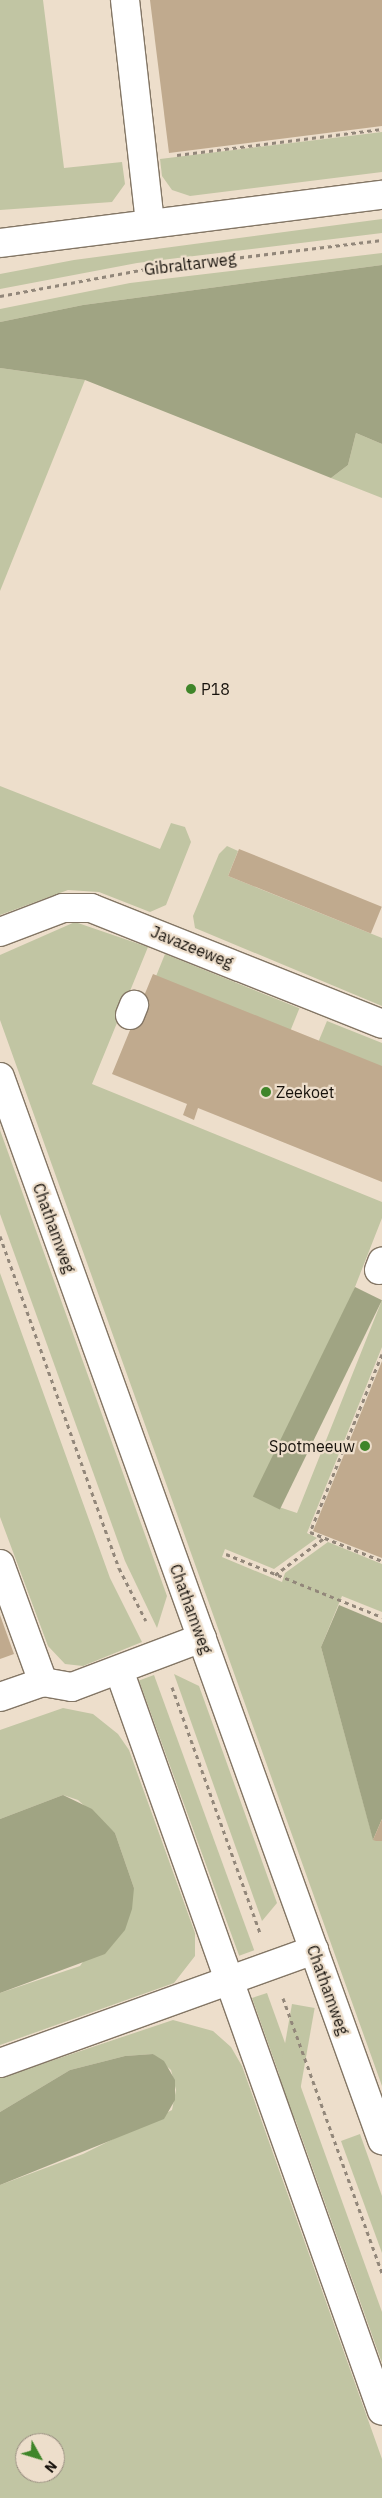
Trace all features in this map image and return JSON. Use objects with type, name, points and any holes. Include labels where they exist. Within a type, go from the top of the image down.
[{"type":"street","points":[[125,0],[150,224]]},
{"type":"street","points":[[0,243],[382,195]]},
{"type":"street","name":"Javazeeweg","points":[[0,932],[63,908],[91,908],[382,1024]]},
{"type":"street","name":"Chathamweg","points":[[0,1077],[382,2140]]},
{"type":"street","points":[[0,1564],[43,1682]]},
{"type":"street","points":[[0,1698],[43,1682],[72,1687],[202,1638]]},
{"type":"street","points":[[119,1670],[382,2411]]},
{"type":"street","points":[[0,2063],[314,1950]]},
{"type":"path","points":[[142,159],[382,129]]},
{"type":"path","name":"Gibraltarweg","points":[[0,296],[145,269],[382,240]]},
{"type":"path","points":[[0,1236],[119,1568],[160,1654],[382,2273]]},
{"type":"path","points":[[382,1354],[310,1532],[382,1562]]},
{"type":"path","points":[[275,1575],[324,1538]]},
{"type":"path","points":[[226,1554],[382,1617]]},
{"type":"green space","points":[[0,0],[43,0],[64,168],[122,162],[125,184],[112,202],[0,210]]},
{"type":"green space","points":[[382,132],[382,172],[190,196],[172,190],[162,176],[160,159]]},
{"type":"green space","points":[[382,219],[382,233],[137,263],[0,289],[0,274],[74,260]]},
{"type":"green space","points":[[382,253],[382,265],[83,305],[0,322],[0,309],[130,283]]},
{"type":"green space","points":[[382,265],[382,444],[356,433],[348,465],[331,478],[85,380],[0,368],[0,322],[83,305]]},
{"type":"green space","points":[[0,368],[85,380],[0,591]]},
{"type":"green space","points":[[356,433],[382,444],[382,498],[331,478],[348,465]]},
{"type":"green space","points":[[0,786],[160,849],[171,823],[185,827],[191,842],[166,905],[150,912],[99,892],[68,890],[0,915]]},
{"type":"green space","points":[[227,846],[238,851],[228,876],[382,938],[382,1006],[195,928],[193,916],[219,854]]},
{"type":"green space","points":[[75,922],[148,947],[92,1084],[382,1202],[382,1218],[270,1504],[297,1513],[382,1300],[382,1347],[307,1533],[317,1538],[274,1569],[225,1549],[222,1557],[282,1582],[285,1573],[328,1542],[382,1564],[382,1612],[342,1596],[321,1647],[373,1839],[382,1841],[382,2086],[0,1020],[0,955]]},
{"type":"green space","points":[[165,954],[299,1008],[283,1049],[149,995]]},
{"type":"green space","points":[[327,1021],[382,1043],[382,1097],[312,1057]]},
{"type":"green space","points":[[0,1130],[167,1596],[157,1628],[125,1561],[0,1214]]},
{"type":"green space","points":[[0,1273],[110,1578],[142,1642],[83,1666],[65,1664],[48,1646],[0,1517]]},
{"type":"green space","points":[[355,1287],[382,1300],[280,1510],[253,1496]]},
{"type":"green space","points":[[339,1605],[382,1623],[382,1819],[373,1840],[321,1647]]},
{"type":"green space","points":[[174,1674],[199,1686],[277,1903],[262,1921]]},
{"type":"green space","points":[[154,1675],[254,1950],[239,1956],[139,1680]]},
{"type":"green space","points":[[63,1708],[93,1714],[118,1734],[129,1750],[195,1933],[195,1956],[174,1983],[0,2045],[0,1993],[80,1966],[134,1888],[115,1833],[78,1800],[63,1795],[0,1819],[0,1730]]},
{"type":"green space","points":[[63,1795],[92,1809],[115,1833],[134,1888],[132,1909],[125,1930],[105,1954],[0,1993],[0,1819]]},
{"type":"green space","points":[[267,1993],[382,2312],[382,2363],[252,1998]]},
{"type":"green space","points":[[292,2004],[315,2008],[291,2140],[269,2136]]},
{"type":"green space","points":[[173,2020],[213,2031],[231,2047],[242,2066],[382,2459],[382,2498],[0,2498],[0,2185],[83,2154],[172,2110],[176,2090],[171,2070],[153,2054],[125,2056],[70,2070],[0,2112],[0,2078]]},
{"type":"green space","points":[[153,2054],[164,2061],[175,2080],[175,2100],[164,2119],[0,2185],[0,2112],[70,2070],[125,2056]]},
{"type":"green space","points":[[360,2134],[382,2196],[382,2253],[341,2141]]},
{"type":"building","points":[[150,0],[382,0],[382,126],[169,153]]},
{"type":"building","points":[[239,849],[382,907],[371,934],[228,876]]},
{"type":"building","name":"Zeekoet","points":[[153,974],[382,1066],[382,1182],[198,1108],[194,1120],[183,1115],[187,1104],[112,1074]]},
{"type":"building","name":"Spotmeeuw","points":[[382,1361],[382,1558],[313,1531]]},
{"type":"building","points":[[0,1615],[14,1654],[0,1659]]},
{"type":"building","points":[[382,1819],[382,1841],[373,1840]]},
{"type":"place","name":"P18","points":[[191,689]]},
{"type":"place","name":"Zeekoet","points":[[266,1092]]},
{"type":"place","name":"Spotmeeuw","points":[[365,1446]]}]
